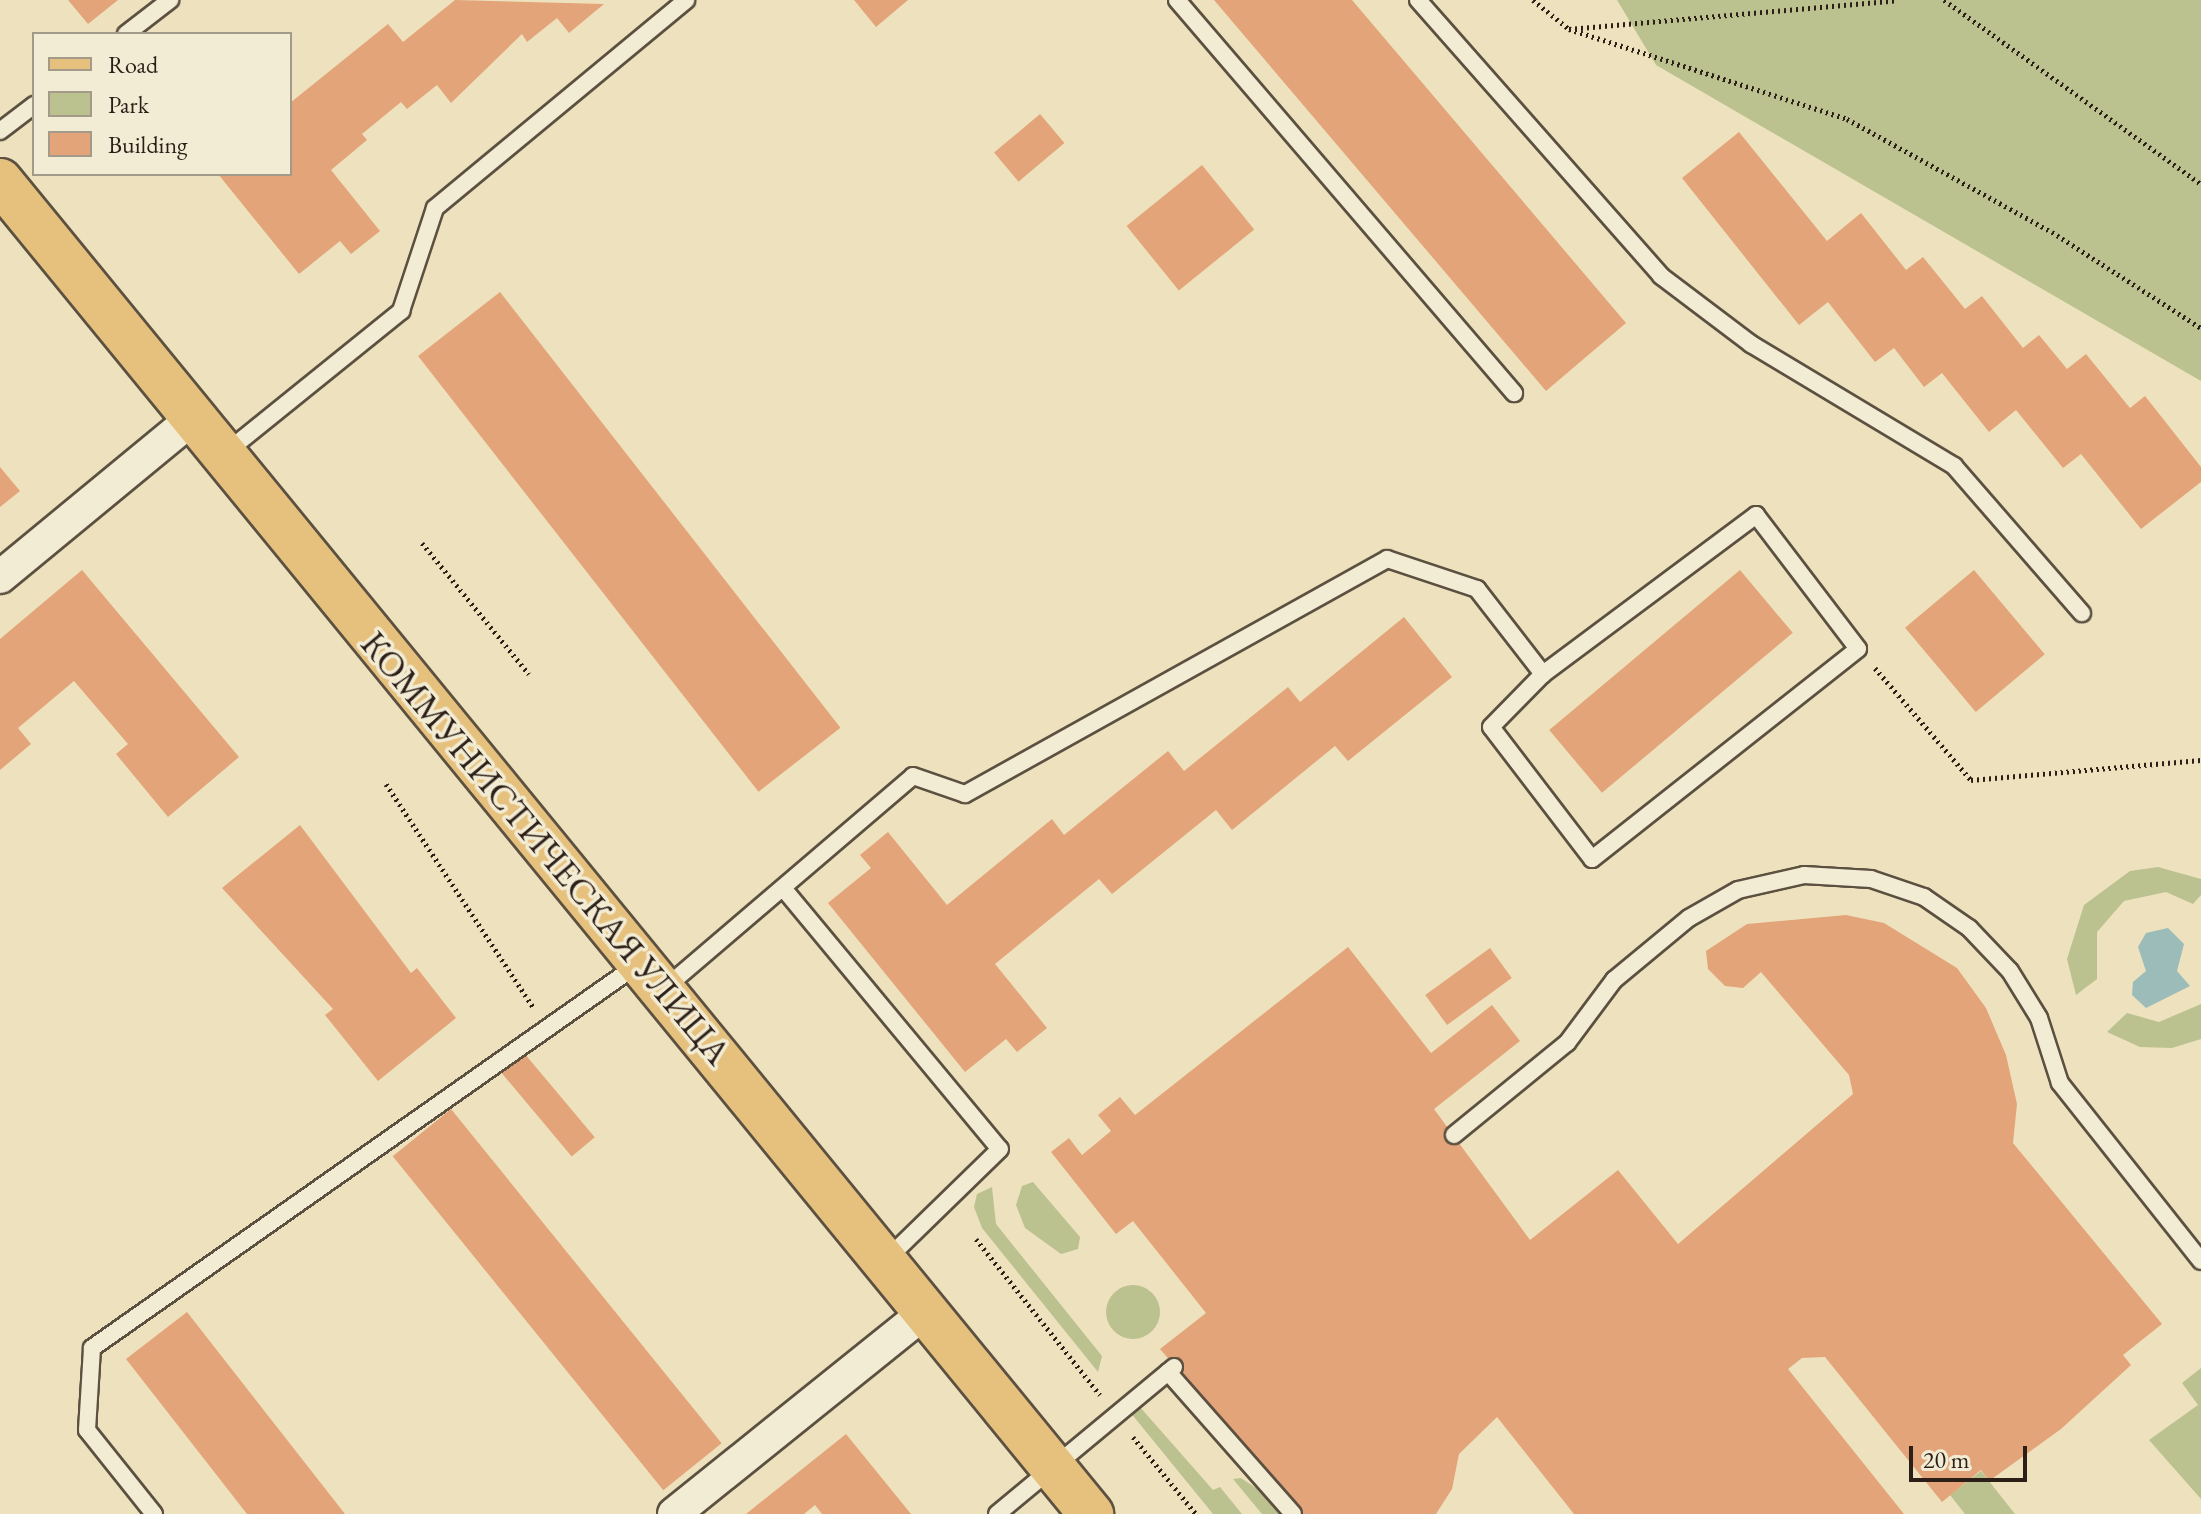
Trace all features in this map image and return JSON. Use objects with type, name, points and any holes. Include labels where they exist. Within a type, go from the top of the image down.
[{"type":"main road","name":"КОММУНИСТИЧЕСКАЯ УЛИЦА","points":[[0,181],[929,1309],[1091,1514]]},
{"type":"street","points":[[0,577],[193,418]]},
{"type":"street","points":[[674,1514],[929,1309]]},
{"type":"lane","points":[[129,32],[170,0]]},
{"type":"lane","points":[[223,455],[401,311],[435,208],[686,0]]},
{"type":"lane","points":[[1177,0],[1514,393]]},
{"type":"lane","points":[[1418,0],[1661,276],[1751,344],[1954,466],[2082,613]]},
{"type":"lane","points":[[0,131],[32,107]]},
{"type":"lane","points":[[1756,515],[1858,649],[1592,859],[1491,727],[1543,674],[1756,515]]},
{"type":"lane","points":[[154,1514],[87,1430],[92,1348],[547,1028],[652,975],[783,888],[913,776],[965,794],[1387,559],[1477,589],[1543,674]]},
{"type":"lane","points":[[1454,1135],[1567,1043],[1614,980],[1689,918],[1738,890],[1804,875],[1871,879],[1924,897],[1969,928],[2010,971],[2039,1018],[2060,1083],[2201,1261]]},
{"type":"lane","points":[[783,888],[1000,1149],[887,1259]]},
{"type":"lane","points":[[997,1514],[1171,1369],[1293,1514]]},
{"type":"path","points":[[1533,0],[1569,29],[1847,119],[2052,232],[2201,328]]},
{"type":"path","points":[[1569,29],[1898,0]]},
{"type":"path","points":[[1944,0],[2201,184]]},
{"type":"path","points":[[422,543],[529,674]]},
{"type":"path","points":[[1858,649],[1971,780],[2201,760]]},
{"type":"path","points":[[386,784],[547,1028]]},
{"type":"path","points":[[976,1239],[1196,1514]]},
{"type":"green space","points":[[1617,0],[2201,0],[2201,381],[1656,65]]},
{"type":"green space","points":[[2158,867],[2201,879],[2201,895],[2193,904],[2166,892],[2124,901],[2097,932],[2097,979],[2076,995],[2067,959],[2084,905],[2130,871]]},
{"type":"green space","points":[[2201,1004],[2201,1039],[2172,1048],[2140,1047],[2107,1032],[2127,1013],[2159,1022]]},
{"type":"green space","points":[[1033,1182],[1080,1237],[1078,1249],[1061,1254],[1025,1228],[1016,1205],[1022,1186]]},
{"type":"green space","points":[[992,1187],[996,1224],[1102,1356],[1098,1372],[982,1228],[974,1207],[977,1194]]},
{"type":"green space","points":[[1133,1285],[1152,1293],[1160,1312],[1152,1331],[1133,1339],[1114,1331],[1106,1312],[1114,1293]]},
{"type":"green space","points":[[2201,1368],[2201,1499],[2149,1440],[2198,1405],[2182,1383]]},
{"type":"green space","points":[[1140,1407],[1213,1490],[1220,1487],[1242,1514],[1213,1514],[1130,1412]]},
{"type":"green space","points":[[1981,1471],[2015,1514],[1965,1514],[1950,1495]]},
{"type":"green space","points":[[1241,1478],[1256,1488],[1281,1514],[1262,1514],[1233,1479]]},
{"type":"water","points":[[2168,928],[2184,944],[2177,971],[2190,986],[2146,1008],[2132,995],[2133,982],[2146,971],[2138,947],[2146,933]]},
{"type":"building","points":[[68,0],[118,0],[88,24]]},
{"type":"building","points":[[455,0],[604,4],[569,33],[557,18],[527,42],[522,34],[451,103],[437,85],[407,109],[401,102],[362,134],[367,140],[331,170],[380,231],[351,254],[340,241],[299,274],[220,176],[292,176],[292,101],[388,24],[403,42]]},
{"type":"building","points":[[854,0],[908,0],[876,27]]},
{"type":"building","points":[[1214,0],[1352,0],[1626,323],[1546,391]]},
{"type":"building","points":[[1040,114],[1064,143],[1018,182],[994,153]]},
{"type":"building","points":[[1739,132],[1827,241],[1861,213],[1906,270],[1923,257],[1965,309],[1982,296],[2023,348],[2039,335],[2067,369],[2086,354],[2130,408],[2145,396],[2201,467],[2201,482],[2141,529],[2081,454],[2063,468],[2016,410],[1989,432],[1942,373],[1924,387],[1894,348],[1875,362],[1828,302],[1799,325],[1682,178]]},
{"type":"building","points":[[1202,165],[1254,230],[1179,291],[1127,226]]},
{"type":"building","points":[[500,292],[840,728],[759,792],[418,356]]},
{"type":"building","points":[[0,467],[20,491],[0,507]]},
{"type":"building","points":[[82,570],[239,757],[168,817],[116,754],[128,744],[74,681],[18,728],[31,744],[0,770],[0,639]]},
{"type":"building","points":[[1740,570],[1793,633],[1602,793],[1549,730]]},
{"type":"building","points":[[1974,570],[2045,654],[1976,712],[1905,628]]},
{"type":"building","points":[[1404,617],[1452,677],[1348,761],[1335,746],[1232,830],[1216,810],[1112,894],[1099,879],[995,964],[1047,1028],[1017,1052],[1006,1039],[965,1072],[828,903],[871,868],[860,855],[888,832],[947,905],[1052,819],[1064,835],[1168,751],[1184,771],[1288,687],[1300,702]]},
{"type":"building","points":[[300,825],[411,973],[417,968],[456,1018],[378,1081],[325,1015],[333,1009],[222,888]]},
{"type":"building","points":[[1846,915],[1884,923],[1957,968],[1986,1008],[2006,1055],[2017,1104],[2013,1143],[2162,1324],[2123,1355],[2131,1365],[2061,1429],[1989,1481],[1981,1470],[1942,1502],[1825,1357],[1802,1358],[1788,1369],[1904,1514],[1574,1514],[1497,1417],[1459,1454],[1452,1489],[1436,1514],[1303,1514],[1160,1349],[1206,1313],[1133,1221],[1116,1234],[1051,1152],[1069,1138],[1082,1155],[1111,1131],[1098,1115],[1120,1097],[1135,1115],[1348,947],[1431,1053],[1492,1005],[1520,1041],[1434,1109],[1530,1240],[1618,1170],[1678,1244],[1853,1094],[1849,1075],[1761,972],[1743,988],[1725,986],[1708,969],[1706,951],[1747,924]]},
{"type":"building","points":[[1490,948],[1512,978],[1447,1025],[1425,995]]},
{"type":"building","points":[[524,1053],[595,1137],[572,1157],[501,1072]]},
{"type":"building","points":[[451,1109],[722,1443],[663,1490],[393,1156]]},
{"type":"building","points":[[187,1312],[345,1514],[247,1514],[126,1359]]},
{"type":"building","points":[[846,1434],[911,1514],[822,1514],[815,1505],[804,1514],[746,1514]]}]
